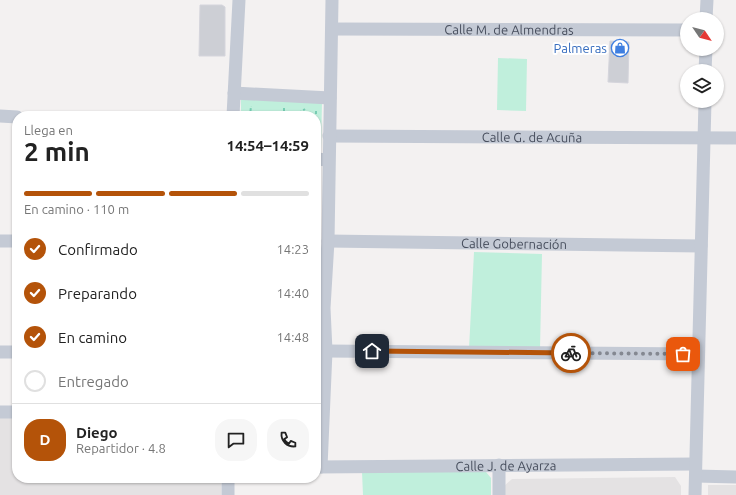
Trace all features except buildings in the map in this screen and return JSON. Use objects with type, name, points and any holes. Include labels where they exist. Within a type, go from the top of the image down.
[{"type":"street","points":[[234,111],[239,0]]},
{"type":"street","points":[[321,423],[326,350],[324,308],[328,241],[322,160],[329,136],[332,0]]},
{"type":"street","points":[[706,0],[706,12]]},
{"type":"street","name":"Calle M. de Almendras","points":[[332,29],[680,30]]},
{"type":"street","points":[[234,93],[330,98]]},
{"type":"street","points":[[695,495],[705,108]]},
{"type":"street","points":[[0,116],[12,117]]},
{"type":"street","name":"Calle G. de Acuña","points":[[329,136],[736,138]]},
{"type":"street","points":[[0,241],[12,241]]},
{"type":"street","name":"Calle Gobernación","points":[[328,241],[701,246]]},
{"type":"street","points":[[326,350],[698,354]]},
{"type":"street","points":[[0,352],[12,352]]},
{"type":"street","points":[[0,412],[12,412]]},
{"type":"street","points":[[499,464],[499,495]]},
{"type":"street","name":"Calle J. de Ayarza","points":[[321,467],[499,464],[695,470],[736,477]]},
{"type":"street","points":[[228,483],[228,495]]},
{"type":"path","points":[[251,111],[252,103]]},
{"type":"path","points":[[316,106],[316,111]]},
{"type":"shaded area","points":[[0,418],[12,418],[12,483],[221,483],[221,495],[0,495]]},
{"type":"shaded area","points":[[675,477],[681,486],[681,495],[504,495],[504,486],[512,479]]},
{"type":"shaded area","points":[[708,485],[736,485],[736,495],[708,495]]},
{"type":"green space","points":[[498,58],[527,59],[526,111],[497,110]]},
{"type":"green space","points":[[241,97],[322,101],[321,149],[321,111],[241,111]]},
{"type":"green space","points":[[474,252],[542,254],[540,349],[469,349]]},
{"type":"green space","points":[[362,472],[486,472],[491,478],[491,495],[363,495]]},
{"type":"way so far","points":[[571,353],[683,354]]},
{"type":"place","name":"Palmeras","points":[[620,48]]},
{"type":"route","points":[[372,351],[571,353]]}]
